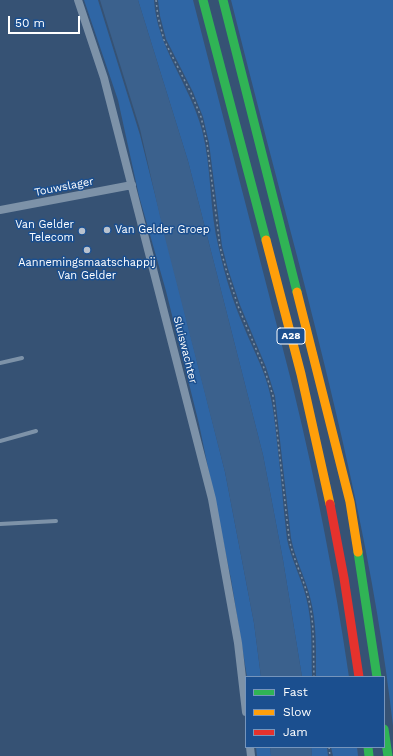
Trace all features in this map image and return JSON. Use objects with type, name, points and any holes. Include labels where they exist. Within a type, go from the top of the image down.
[{"type":"highway","name":"A28","points":[[203,0],[303,381],[344,578],[359,676]]},
{"type":"highway","name":"A28","points":[[223,0],[350,502],[377,676]]},
{"type":"highway","points":[[385,736],[388,756]]},
{"type":"street","name":"Sluiswachter","points":[[78,0],[104,78],[212,499],[238,643],[245,703]]},
{"type":"street","name":"Touwslager","points":[[0,210],[132,185]]},
{"type":"lane","points":[[0,363],[22,358]]},
{"type":"lane","points":[[0,441],[36,431]]},
{"type":"lane","points":[[0,524],[56,521]]},
{"type":"path","points":[[156,0],[158,17],[164,40],[191,93],[201,118],[207,143],[220,247],[238,306],[264,368],[273,396],[289,538],[293,555],[308,597],[312,616],[314,676]]},
{"type":"shaded area","points":[[84,0],[98,0],[140,135],[225,472],[254,623],[261,676],[247,676],[231,579],[199,424],[166,291],[139,196],[118,100]]},
{"type":"shaded area","points":[[100,0],[138,0],[188,161],[263,455],[283,560],[302,676],[261,676],[254,623],[225,472],[164,234],[140,129]]},
{"type":"shaded area","points":[[138,0],[154,0],[156,17],[167,50],[197,113],[205,144],[216,234],[224,269],[236,308],[266,378],[275,421],[287,539],[304,590],[310,617],[312,676],[302,676],[283,560],[263,455],[188,161]]},
{"type":"shaded area","points":[[158,0],[193,0],[294,392],[325,534],[349,676],[316,676],[316,637],[314,617],[308,590],[291,538],[275,396],[266,367],[240,305],[222,246],[209,143],[203,117],[193,92],[166,39],[160,16]]},
{"type":"shaded area","points":[[231,0],[393,0],[393,726],[386,669],[367,555],[343,443],[302,275]]},
{"type":"shaded area","points":[[256,748],[270,748],[271,756],[257,756]]},
{"type":"shaded area","points":[[270,748],[311,748],[312,756],[271,756]]},
{"type":"shaded area","points":[[311,748],[327,748],[328,756],[312,756]]},
{"type":"shaded area","points":[[331,748],[357,748],[358,756],[333,756]]},
{"type":"traffic: fast","points":[[203,0],[266,240]]},
{"type":"traffic: fast","points":[[223,0],[297,292]]},
{"type":"traffic: fast","points":[[358,552],[377,676]]},
{"type":"traffic: fast","points":[[385,736],[388,756]]},
{"type":"traffic: fast","points":[[368,748],[369,756]]},
{"type":"traffic: slow","points":[[266,240],[301,374],[330,504]]},
{"type":"traffic: slow","points":[[297,292],[350,502],[358,552]]},
{"type":"traffic: jam","points":[[330,504],[344,578],[359,676]]},
{"type":"place","name":"Van Gelder Groep","points":[[107,230]]},
{"type":"place","name":"Van Gelder Telecom","points":[[82,231]]},
{"type":"place","name":"Aannemingsmaatschappij Van Gelder","points":[[87,250]]}]
